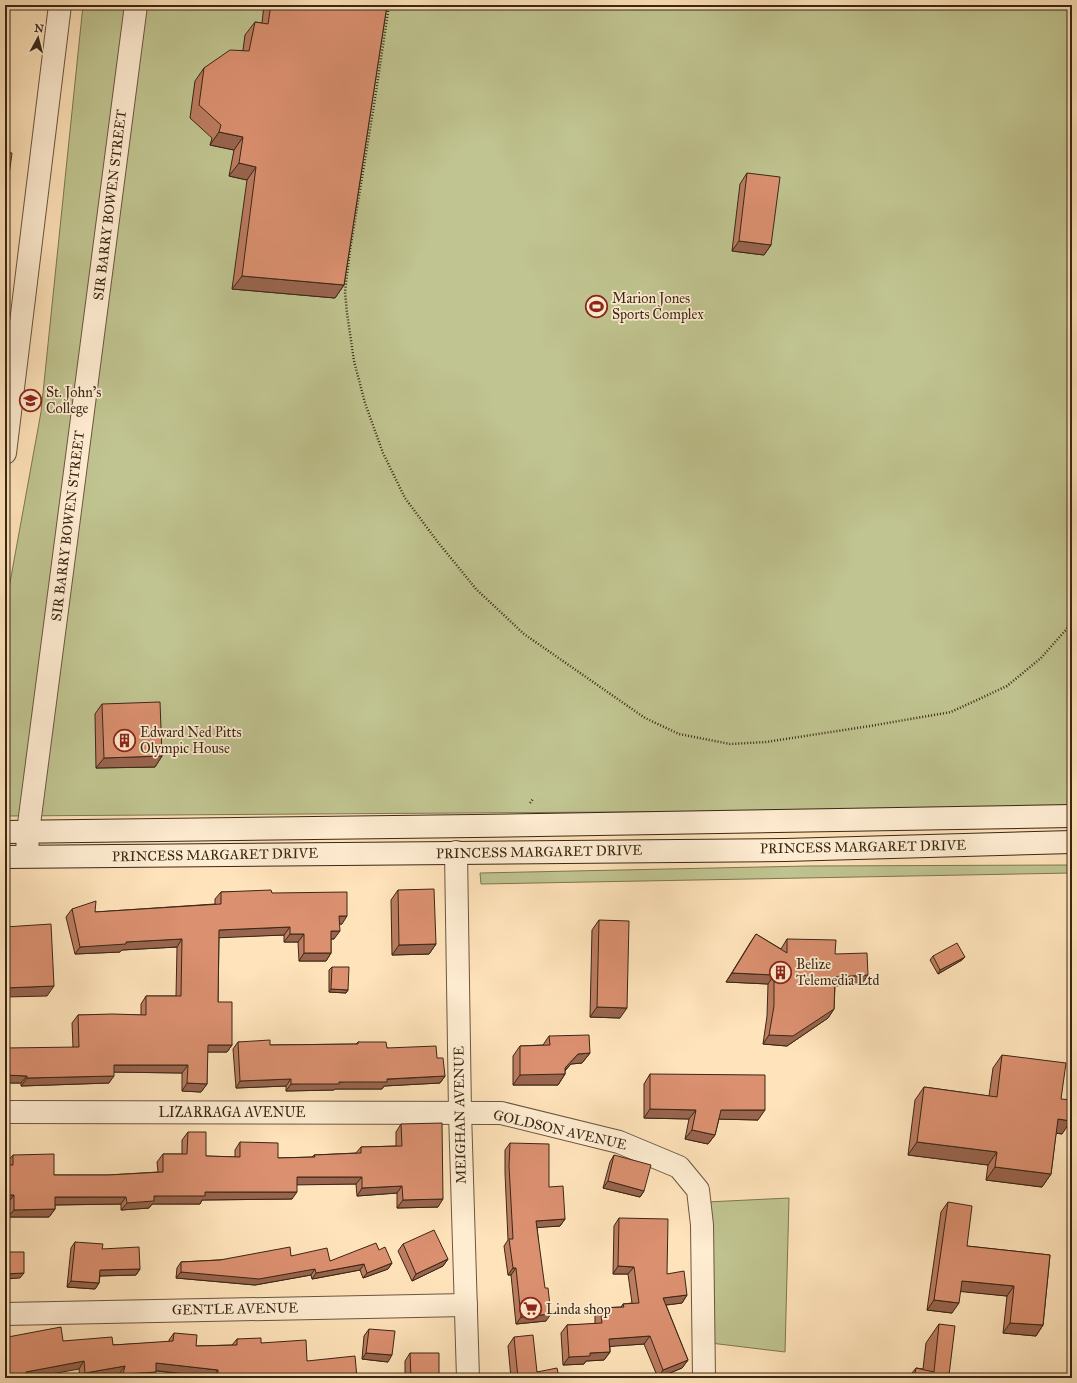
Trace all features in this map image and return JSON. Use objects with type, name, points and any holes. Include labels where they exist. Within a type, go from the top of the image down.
[{"type":"street","points":[[5,453],[60,5]]},
{"type":"street","name":"SIR BARRY BOWEN STREET","points":[[27,856],[28,832],[136,5]]},
{"type":"street","name":"PRINCESS MARGARET DRIVE","points":[[5,832],[1072,816]]},
{"type":"street","name":"PRINCESS MARGARET DRIVE","points":[[5,857],[785,850],[1072,842]]},
{"type":"street","name":"MEIGHAN AVENUE","points":[[456,852],[460,1112],[468,1378]]},
{"type":"street","name":"LIZARRAGA AVENUE","points":[[5,1112],[460,1112]]},
{"type":"street","name":"GOLDSON AVENUE","points":[[460,1112],[501,1113],[620,1142],[679,1167],[698,1190],[702,1225],[704,1378]]},
{"type":"street","name":"GENTLE AVENUE","points":[[5,1314],[466,1305]]},
{"type":"path","points":[[389,5],[350,250],[346,292],[347,313],[354,361],[365,403],[383,453],[405,498],[437,541],[476,589],[524,634],[645,718],[679,734],[730,744],[774,741],[951,712],[1007,686],[1041,658],[1072,623]]},
{"type":"green space","name":"Marion Jones Sports Complex","points":[[83,5],[1072,5],[1072,809],[5,816],[5,610],[41,412]]},
{"type":"green space","points":[[1072,865],[1072,873],[481,884],[480,873],[808,866]]},
{"type":"green space","points":[[789,1198],[785,1352],[702,1342],[707,1202]]},
{"type":"building","points":[[271,5],[387,5],[344,285],[242,276],[256,167],[239,163],[243,137],[219,132],[221,125],[199,105],[204,68],[230,50],[249,51],[255,22],[268,24]]},
{"type":"building","points":[[5,152],[12,153],[5,205]]},
{"type":"building","points":[[747,173],[780,177],[771,245],[739,241]]},
{"type":"building","name":"Edward Ned Pitts Olympic House","points":[[160,702],[162,756],[104,758],[102,704]]},
{"type":"building","points":[[434,889],[436,944],[399,945],[398,890]]},
{"type":"building","points":[[271,890],[272,893],[347,892],[347,916],[339,916],[340,931],[331,931],[331,953],[304,953],[304,934],[290,934],[290,927],[219,930],[218,1002],[232,1002],[232,1045],[208,1045],[207,1084],[187,1083],[188,1065],[114,1065],[114,1076],[27,1078],[27,1076],[5,1075],[5,1048],[79,1047],[78,1015],[146,1015],[146,996],[181,996],[182,939],[126,942],[126,944],[80,947],[72,909],[96,901],[95,912],[221,904],[221,892]]},
{"type":"building","points":[[599,920],[629,921],[627,1008],[597,1007]]},
{"type":"building","points":[[51,924],[54,986],[5,988],[5,927]]},
{"type":"building","name":"Belize Telemedia Ltd","points":[[756,934],[787,953],[787,939],[836,940],[835,954],[867,953],[868,975],[835,977],[834,1009],[793,1036],[769,1035],[774,1006],[774,975],[732,973]]},
{"type":"building","points":[[957,943],[965,957],[940,970],[933,956]]},
{"type":"building","points":[[332,967],[349,967],[348,990],[331,989]]},
{"type":"building","points":[[589,1035],[590,1053],[578,1054],[565,1068],[565,1074],[520,1075],[520,1046],[550,1045],[549,1036]]},
{"type":"building","points":[[270,1040],[270,1045],[358,1044],[358,1042],[386,1042],[387,1048],[436,1046],[437,1058],[443,1058],[445,1076],[387,1079],[387,1082],[339,1082],[339,1084],[291,1084],[291,1079],[240,1081],[238,1042]]},
{"type":"building","points":[[1002,1055],[1066,1063],[1061,1099],[1072,1100],[1071,1121],[1058,1119],[1051,1174],[995,1167],[997,1152],[917,1142],[924,1087],[997,1097]]},
{"type":"building","points":[[650,1074],[765,1075],[765,1110],[721,1110],[715,1135],[692,1130],[696,1110],[650,1109]]},
{"type":"building","points":[[442,1123],[443,1199],[403,1200],[402,1186],[362,1188],[362,1177],[297,1177],[297,1192],[205,1192],[205,1196],[154,1196],[154,1201],[127,1203],[126,1197],[55,1197],[55,1209],[14,1210],[14,1195],[5,1195],[5,1165],[13,1165],[13,1155],[54,1154],[54,1175],[108,1175],[163,1172],[163,1154],[187,1154],[188,1132],[206,1132],[206,1156],[240,1157],[240,1142],[278,1143],[278,1158],[315,1157],[314,1155],[361,1153],[361,1147],[402,1146],[401,1124]]},
{"type":"building","points":[[510,1143],[549,1144],[549,1187],[563,1186],[565,1219],[536,1221],[545,1288],[548,1288],[551,1314],[521,1317],[516,1268],[513,1268],[509,1239],[513,1239],[509,1166]]},
{"type":"building","points":[[614,1155],[651,1165],[644,1191],[608,1181]]},
{"type":"building","points":[[948,1202],[972,1206],[967,1246],[1050,1255],[1043,1325],[1010,1323],[1014,1286],[962,1281],[959,1303],[934,1300]]},
{"type":"building","points":[[619,1218],[668,1219],[667,1274],[684,1271],[687,1295],[663,1298],[688,1360],[663,1370],[650,1336],[609,1339],[610,1352],[590,1353],[590,1356],[569,1357],[567,1325],[602,1323],[600,1308],[624,1307],[623,1304],[639,1303],[634,1267],[618,1266]]},
{"type":"building","points":[[434,1230],[448,1259],[416,1274],[403,1244]]},
{"type":"building","points":[[75,1242],[103,1244],[102,1249],[139,1247],[140,1269],[100,1270],[99,1283],[71,1281]]},
{"type":"building","points":[[376,1243],[379,1250],[385,1247],[392,1263],[367,1273],[364,1264],[316,1273],[315,1269],[259,1279],[181,1272],[181,1262],[220,1260],[290,1247],[291,1256],[327,1248],[330,1261]]},
{"type":"building","points":[[5,1252],[24,1252],[24,1273],[5,1274]]},
{"type":"building","points":[[5,1324],[9,1324],[8,1337],[61,1327],[63,1341],[112,1337],[113,1345],[173,1341],[174,1333],[197,1335],[196,1346],[237,1345],[237,1339],[261,1338],[261,1343],[306,1340],[307,1361],[355,1356],[357,1378],[218,1378],[218,1370],[156,1363],[156,1372],[123,1374],[125,1366],[85,1373],[84,1361],[26,1372],[25,1378],[5,1378]]},
{"type":"building","points":[[939,1324],[955,1326],[949,1375],[963,1378],[914,1378],[916,1368],[934,1372]]},
{"type":"building","points":[[369,1329],[395,1331],[392,1355],[366,1353]]},
{"type":"building","points":[[533,1335],[537,1372],[557,1368],[559,1378],[518,1378],[514,1337]]},
{"type":"building","points":[[410,1353],[439,1353],[439,1377],[447,1378],[411,1378]]},
{"type":"place","name":"Marion Jones Sports Complex","points":[[597,306]]},
{"type":"place","name":"St. John's College","points":[[30,400]]},
{"type":"place","name":"Edward Ned Pitts Olympic House","points":[[125,740]]},
{"type":"place","name":"Belize Telemedia Ltd","points":[[781,972]]},
{"type":"place","name":"Linda shop","points":[[531,1309]]}]
